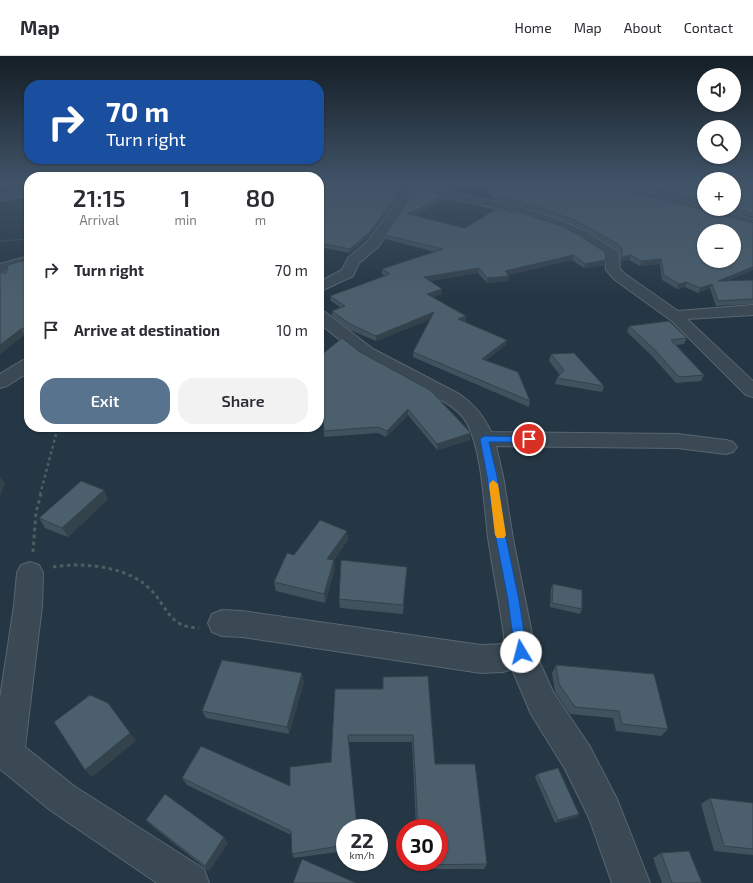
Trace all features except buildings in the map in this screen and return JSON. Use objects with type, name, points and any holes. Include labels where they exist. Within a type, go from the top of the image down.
[{"type":"street","points":[[324,285],[348,273],[353,261],[368,250],[378,239],[389,222]]},
{"type":"street","points":[[550,222],[588,238],[612,254],[613,270],[620,277],[678,318],[680,322],[753,391]]},
{"type":"street","points":[[0,269],[24,262]]},
{"type":"street","points":[[678,318],[680,315],[685,314],[753,310]]},
{"type":"street","points":[[324,319],[367,353],[452,398],[464,406],[476,421],[484,439],[492,476],[501,538],[522,653],[529,674],[542,703],[577,757],[604,812],[631,883]]},
{"type":"street","points":[[0,382],[24,367]]},
{"type":"street","points":[[484,439],[677,441],[726,447]]},
{"type":"street","points":[[30,573],[28,606],[8,754],[62,798],[190,883]]},
{"type":"street","points":[[222,623],[242,624],[481,659],[502,658],[522,653]]},
{"type":"path","points":[[0,241],[24,239]]},
{"type":"path","points":[[57,432],[36,512],[30,573],[57,566],[107,568],[133,576],[149,588],[172,619],[182,626],[198,628],[222,623]]},
{"type":"slow traffic","points":[[493,484],[500,535]]},
{"type":"route","points":[[521,652],[492,476],[484,439],[529,439]]}]
